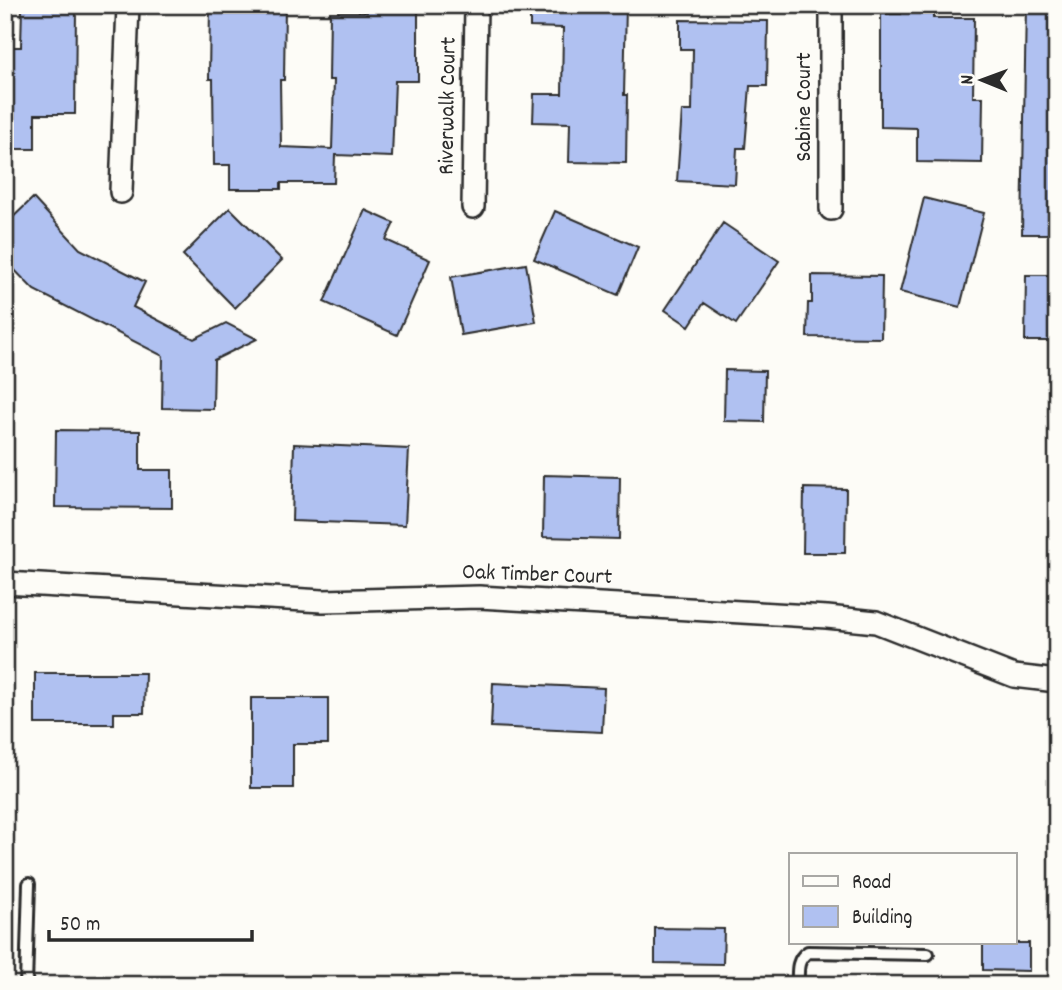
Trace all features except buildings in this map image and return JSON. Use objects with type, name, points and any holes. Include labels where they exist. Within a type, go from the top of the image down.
[{"type":"street","points":[[121,192],[128,5]]},
{"type":"street","name":"Riverwalk Court","points":[[473,207],[477,5]]},
{"type":"street","name":"Sabine Court","points":[[831,5],[831,209]]},
{"type":"street","name":"Oak Timber Court","points":[[5,583],[323,601],[478,597],[827,617],[876,622],[1014,677],[1057,681]]},
{"type":"lane","points":[[26,985],[29,884]]},
{"type":"lane","points":[[798,985],[799,962],[808,951],[928,954]]}]
